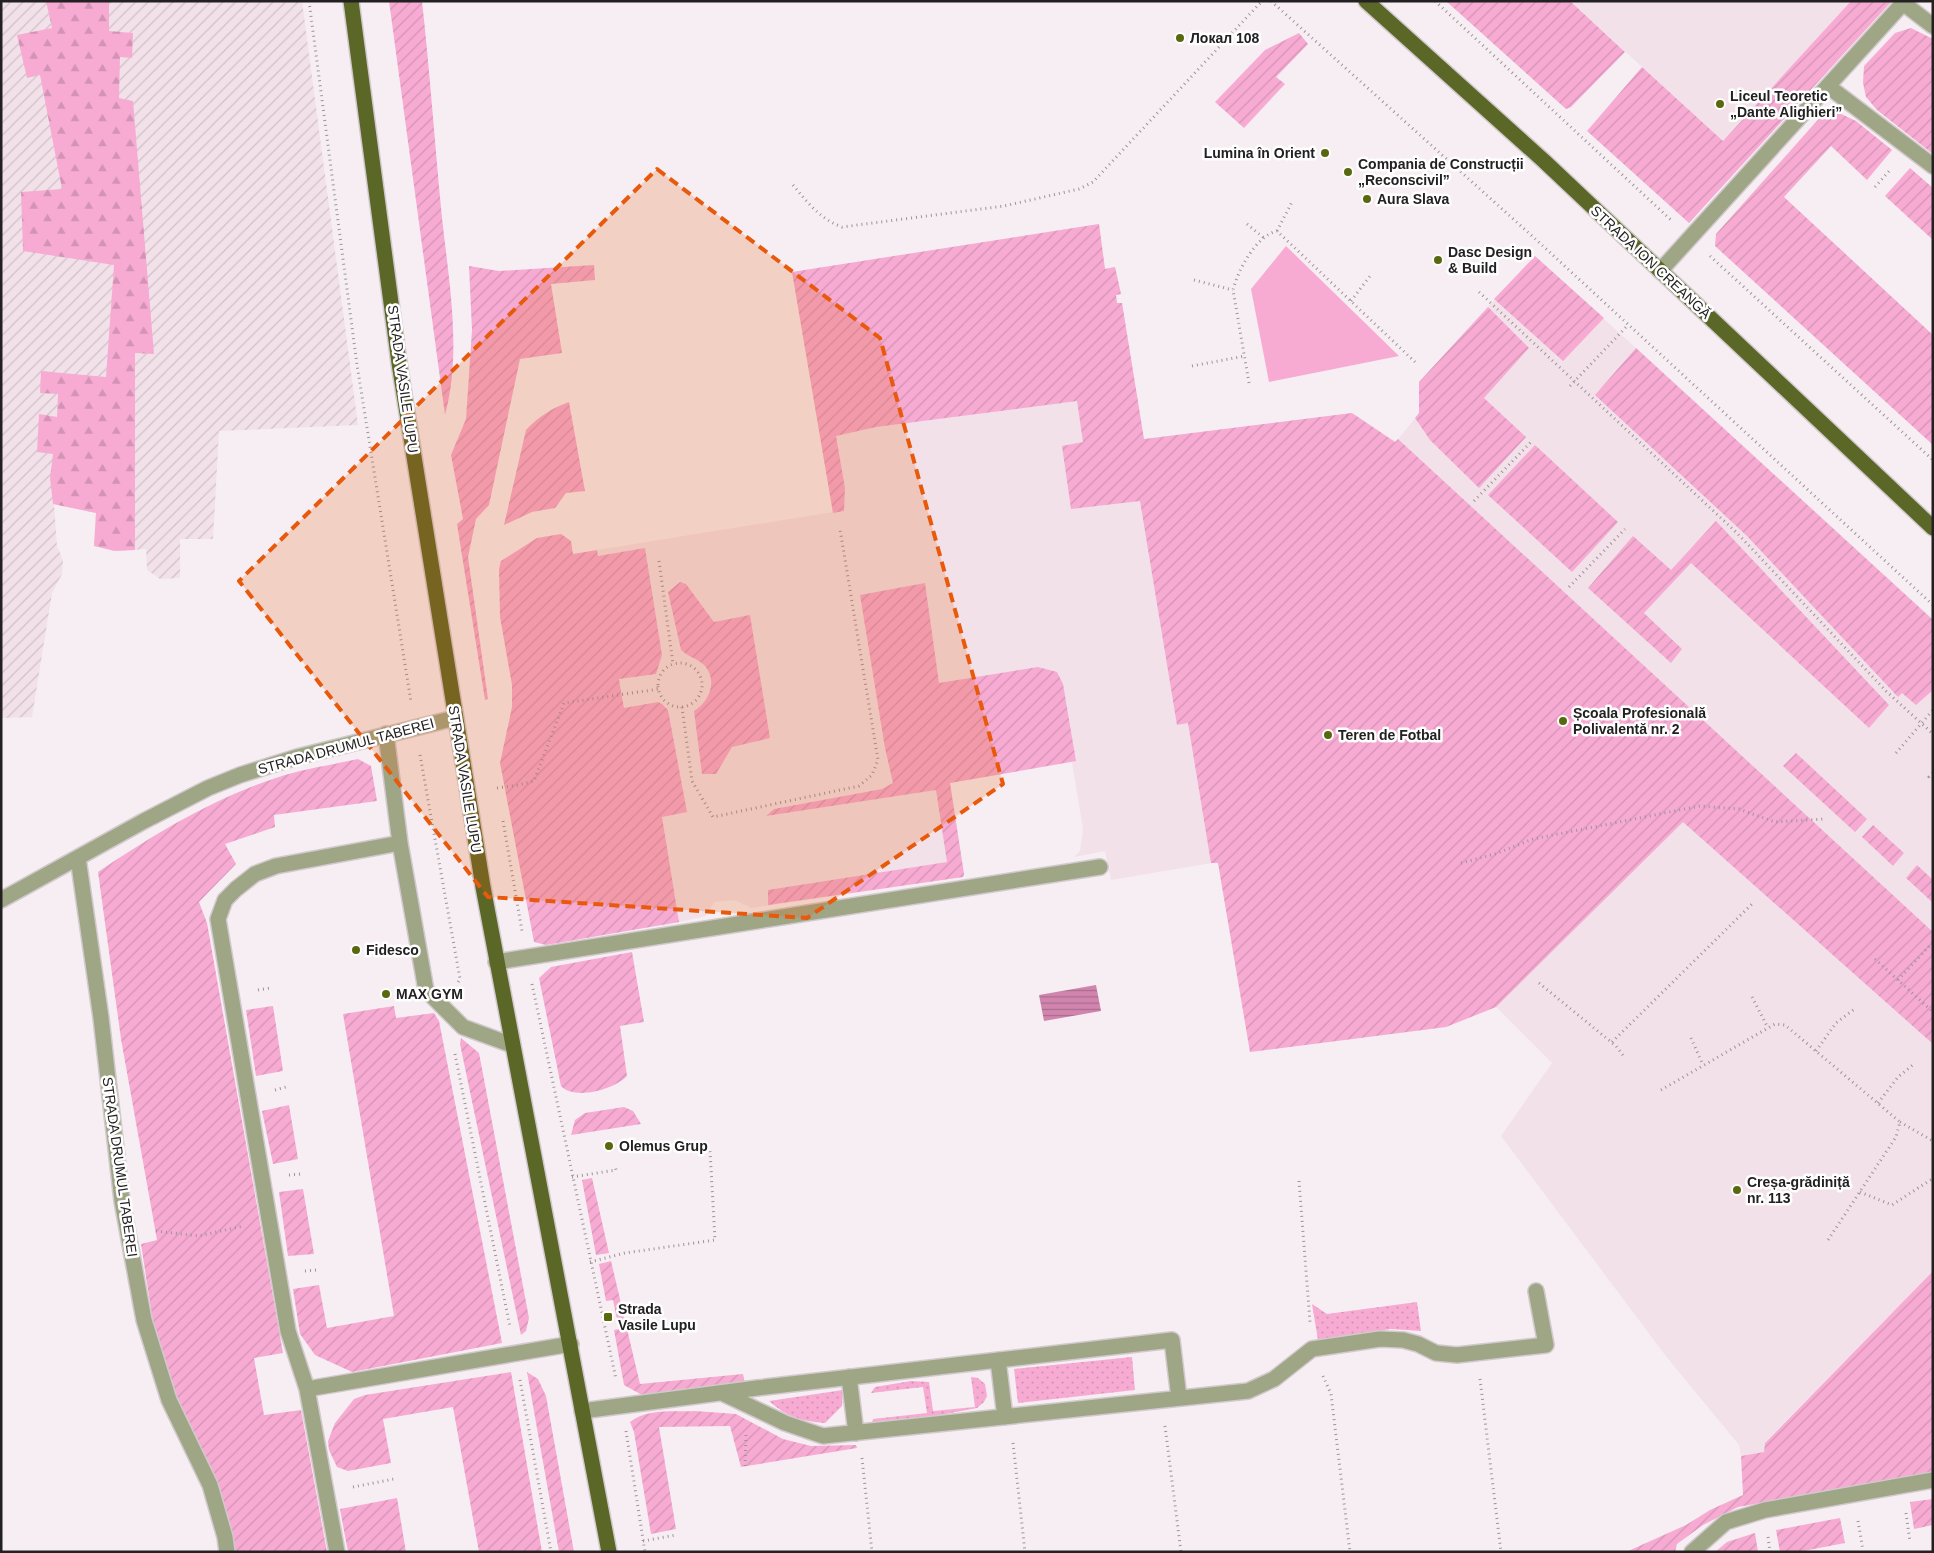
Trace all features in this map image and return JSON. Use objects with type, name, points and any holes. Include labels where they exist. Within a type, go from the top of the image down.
[{"type":"main road","name":"STRADA VASILE LUPU","points":[[351,1],[399,363],[455,718],[496,962],[571,1344],[609,1552]]},
{"type":"main road","name":"STRADA ION CREANGĂ","points":[[1366,1],[1544,161],[1933,528]]},
{"type":"street","points":[[1660,271],[1829,87],[1904,2],[1933,26]]},
{"type":"street","points":[[1829,87],[1933,166]]},
{"type":"street","name":"STRADA DRUMUL TABEREI","points":[[1,900],[144,821],[224,781],[297,757],[455,718]]},
{"type":"street","points":[[386,734],[400,843],[426,990],[463,1027],[512,1046]]},
{"type":"street","points":[[337,1552],[307,1389],[288,1331],[218,919],[225,900],[254,874],[276,866],[400,843]]},
{"type":"street","name":"STRADA DRUMUL TABEREI","points":[[78,858],[101,1018],[122,1201],[144,1320],[169,1400],[210,1486],[225,1537],[227,1552]]},
{"type":"street","points":[[496,962],[1100,867]]},
{"type":"street","points":[[722,1393],[785,1423],[823,1436],[1248,1391],[1274,1379],[1312,1349],[1380,1339],[1403,1340],[1418,1344],[1436,1354],[1457,1355],[1546,1344],[1536,1291]]},
{"type":"street","points":[[582,1411],[849,1377],[1172,1340],[1179,1398]]},
{"type":"street","points":[[307,1389],[571,1344]]},
{"type":"street","points":[[998,1360],[1008,1417]]},
{"type":"street","points":[[849,1377],[856,1433]]},
{"type":"street","points":[[1692,1552],[1726,1522],[1765,1510],[1933,1480]]},
{"type":"path","points":[[310,1],[358,364],[415,728],[460,979],[446,1004],[447,1011],[515,1354],[551,1552]]},
{"type":"path","points":[[793,185],[810,206],[830,222],[842,227],[1004,206],[1078,189],[1093,182],[1262,1]]},
{"type":"path","points":[[1271,1],[1933,605]]},
{"type":"path","points":[[1249,383],[1233,290],[1237,275],[1257,245],[1269,233],[1277,231],[1292,202]]},
{"type":"path","points":[[1247,224],[1264,238]]},
{"type":"path","points":[[1277,231],[1414,362]]},
{"type":"path","points":[[1350,301],[1370,276]]},
{"type":"path","points":[[1194,280],[1233,290]]},
{"type":"path","points":[[1479,292],[1736,533],[1886,691],[1933,734]]},
{"type":"path","points":[[1570,386],[1628,325]]},
{"type":"path","points":[[1192,366],[1244,356]]},
{"type":"path","points":[[1474,501],[1531,442]]},
{"type":"path","points":[[682,707],[692,781],[714,817],[859,786],[872,775],[878,760],[840,529]]},
{"type":"path","points":[[1569,587],[1625,529]]},
{"type":"path","points":[[659,561],[673,664]]},
{"type":"path","points":[[680,663],[694,668],[702,680],[702,687],[696,700],[682,707],[669,704],[664,700],[659,689],[661,674],[673,664],[680,663]]},
{"type":"path","points":[[497,788],[534,781],[564,703],[659,689]]},
{"type":"path","points":[[1896,753],[1933,710]]},
{"type":"path","points":[[1933,773],[1929,777],[1933,780]]},
{"type":"path","points":[[495,780],[498,796]]},
{"type":"path","points":[[1461,863],[1495,854],[1533,840],[1700,806],[1739,809],[1775,822],[1824,819]]},
{"type":"path","points":[[501,813],[527,958],[590,1262],[622,1405],[645,1552]]},
{"type":"path","points":[[1612,1042],[1753,903]]},
{"type":"path","points":[[1898,980],[1933,942]]},
{"type":"path","points":[[1875,959],[1933,1012]]},
{"type":"path","points":[[1539,983],[1612,1042],[1625,1058]]},
{"type":"path","points":[[1752,997],[1768,1028]]},
{"type":"path","points":[[1816,1051],[1836,1023],[1856,1008]]},
{"type":"path","points":[[1661,1090],[1775,1024],[1785,1026],[1900,1122],[1933,1141]]},
{"type":"path","points":[[1691,1038],[1703,1065]]},
{"type":"path","points":[[1878,1102],[1898,1077],[1914,1064]]},
{"type":"path","points":[[1828,1240],[1896,1137],[1900,1122]]},
{"type":"path","points":[[590,1262],[625,1253],[715,1240],[710,1150]]},
{"type":"path","points":[[572,1177],[616,1170],[615,1166]]},
{"type":"path","points":[[1860,1192],[1892,1205],[1932,1179]]},
{"type":"path","points":[[1299,1181],[1312,1349],[1331,1394],[1350,1552]]},
{"type":"path","points":[[169,1231],[199,1236],[270,1220]]},
{"type":"path","points":[[1477,1353],[1500,1552]]},
{"type":"path","points":[[1161,1400],[1181,1552]]},
{"type":"path","points":[[1008,1417],[1025,1552]]},
{"type":"path","points":[[856,1433],[861,1451],[872,1552]]},
{"type":"path","points":[[326,1492],[394,1479]]},
{"type":"path","points":[[643,1541],[676,1535]]},
{"type":"highlighted area","points":[[657,169],[880,338],[1003,784],[807,918],[488,897],[239,581]]},
{"type":"shaded area","points":[[1,1],[302,1],[358,425],[219,431],[213,539],[180,539],[180,578],[160,579],[147,570],[146,549],[115,551],[94,546],[96,513],[54,504],[57,546],[63,560],[62,574],[52,593],[32,717],[1,718]]},
{"type":"shaded area","name":"Liceul Teoretic „Dante Alighieri”","points":[[1570,1],[1851,1],[1723,141]]},
{"type":"shaded area","points":[[1099,224],[1105,269],[1115,267],[1121,294],[1116,295],[1117,303],[1122,303],[1144,440],[1352,413],[1396,442],[1419,413],[1419,382],[1535,256],[1933,619],[1933,1271],[1765,1442],[1764,1453],[1741,1456],[1739,1445],[1665,1355],[1501,1136],[1552,1063],[1496,1007],[1446,1027],[1250,1052],[1218,862],[1111,880],[1105,851],[1074,857],[1080,851],[1083,829],[1072,762],[950,783],[963,877],[751,908],[735,900],[714,902],[706,916],[662,926],[597,550],[833,512],[792,272]]},
{"type":"shaded area","points":[[1096,985],[1101,1011],[1044,1021],[1039,995]]},
{"type":"green space","points":[[46,1],[109,1],[109,31],[133,33],[132,58],[120,57],[119,98],[133,101],[154,354],[135,353],[135,550],[115,551],[94,546],[96,513],[53,504],[50,478],[53,454],[37,452],[39,414],[57,417],[58,394],[40,393],[41,371],[106,377],[114,265],[23,251],[21,192],[62,189],[40,75],[27,78],[17,35],[52,28]]},
{"type":"green space","points":[[389,1],[422,1],[442,218],[451,292],[453,367],[445,415]]},
{"type":"green space","points":[[1446,1],[1570,1],[1625,52],[1571,107],[1566,109]]},
{"type":"green space","points":[[1851,1],[1892,1],[1689,223],[1587,131],[1642,67],[1723,141]]},
{"type":"green space","points":[[1911,28],[1933,39],[1933,154],[1877,110],[1866,97],[1863,83],[1864,66],[1895,33]]},
{"type":"green space","points":[[1299,33],[1308,44],[1276,77],[1285,84],[1244,128],[1215,102],[1265,50]]},
{"type":"green space","points":[[1837,112],[1856,121],[1892,150],[1867,180],[1831,146],[1784,197],[1933,335],[1933,445],[1715,246],[1716,234],[1824,113]]},
{"type":"green space","points":[[1910,168],[1933,188],[1933,240],[1885,196]]},
{"type":"green space","name":"Școala Profesională Polivalentă nr. 2","points":[[1099,224],[1105,269],[1115,267],[1121,294],[1116,295],[1117,303],[1122,303],[1144,439],[1352,413],[1395,442],[1398,439],[1933,932],[1933,1044],[1683,822],[1496,1007],[1446,1027],[1250,1052],[1218,863],[1211,863],[1188,723],[1177,725],[1140,501],[1071,509],[1062,446],[1083,442],[1077,401],[876,427],[836,436],[845,488],[844,511],[833,513],[792,272]]},
{"type":"green space","points":[[1286,246],[1399,356],[1269,382],[1251,289]]},
{"type":"green space","points":[[1535,256],[1604,318],[1563,361],[1494,299]]},
{"type":"green space","points":[[594,265],[595,280],[551,284],[562,353],[520,359],[489,505],[476,519],[468,557],[488,699],[485,700],[457,524],[463,519],[451,455],[466,419],[472,330],[469,266],[499,271]]},
{"type":"green space","points":[[1488,307],[1529,348],[1484,398],[1526,437],[1479,488],[1430,440],[1415,418],[1419,413],[1419,382]]},
{"type":"green space","points":[[1636,348],[1933,620],[1933,690],[1916,705],[1902,693],[1898,697],[1747,536],[1595,395]]},
{"type":"green space","points":[[569,402],[585,491],[566,493],[555,508],[532,512],[504,525],[526,430],[546,413]]},
{"type":"green space","points":[[1535,445],[1618,522],[1572,572],[1488,495]]},
{"type":"green space","points":[[1716,521],[1889,705],[1869,728],[1691,563],[1644,613],[1682,649],[1671,663],[1588,588],[1633,536],[1671,570]]},
{"type":"green space","points":[[561,534],[571,541],[573,554],[597,550],[598,556],[645,548],[662,655],[656,674],[619,679],[624,708],[658,702],[668,710],[687,812],[662,817],[679,922],[546,945],[534,942],[500,763],[512,707],[512,685],[500,617],[499,569],[501,561],[537,538]]},
{"type":"green space","points":[[680,582],[686,584],[714,622],[750,615],[770,738],[732,747],[716,774],[702,774],[694,711],[700,707],[708,696],[711,677],[704,665],[681,650],[668,592]]},
{"type":"green space","points":[[925,583],[939,683],[1038,667],[1057,672],[1063,684],[1076,761],[950,783],[963,877],[768,905],[768,890],[947,862],[936,790],[766,816],[774,809],[882,789],[893,783],[885,748],[860,595]]},
{"type":"green space","points":[[1796,753],[1867,819],[1855,832],[1783,766]]},
{"type":"green space","points":[[358,759],[371,766],[377,801],[274,815],[275,827],[225,844],[236,864],[199,902],[207,923],[283,1353],[254,1358],[264,1415],[301,1410],[327,1552],[235,1552],[227,1522],[168,1387],[156,1342],[141,1244],[157,1240],[121,1039],[98,872],[184,819],[229,796],[286,775]]},
{"type":"green space","points":[[1873,825],[1904,853],[1893,866],[1862,837]]},
{"type":"green space","points":[[1917,865],[1933,880],[1933,903],[1906,878]]},
{"type":"green space","points":[[632,952],[644,1022],[620,1026],[627,1076],[614,1085],[595,1092],[576,1093],[567,1090],[561,1086],[539,978],[551,967]]},
{"type":"green space","points":[[273,1006],[283,1071],[256,1076],[246,1010]]},
{"type":"green space","points":[[394,1006],[396,1018],[434,1013],[439,1021],[502,1343],[352,1372],[315,1355],[300,1334],[293,1289],[319,1285],[327,1328],[394,1316],[343,1014]]},
{"type":"green space","points":[[461,1038],[479,1053],[529,1318],[526,1331],[521,1335],[460,1044]]},
{"type":"green space","points":[[289,1105],[298,1159],[273,1164],[262,1111]]},
{"type":"green space","points":[[624,1107],[633,1111],[641,1124],[571,1135],[575,1120],[585,1113]]},
{"type":"green space","points":[[592,1178],[609,1253],[596,1255],[582,1180]]},
{"type":"green space","points":[[303,1189],[314,1254],[288,1256],[279,1192]]},
{"type":"green space","points":[[611,1261],[640,1384],[743,1374],[746,1388],[671,1395],[642,1395],[624,1385],[614,1330],[619,1329],[613,1300],[606,1301],[599,1264]]},
{"type":"green space","points":[[1933,1271],[1933,1472],[1738,1507],[1703,1525],[1677,1544],[1675,1552],[1626,1552],[1686,1525],[1710,1510],[1743,1495],[1741,1456],[1764,1452],[1765,1443]]},
{"type":"green space","points":[[1417,1302],[1421,1331],[1391,1329],[1318,1340],[1312,1304],[1327,1314]]},
{"type":"green space","points":[[1132,1357],[1135,1390],[1018,1403],[1014,1369]]},
{"type":"green space","points":[[511,1372],[542,1552],[479,1552],[453,1407],[383,1419],[391,1463],[348,1471],[337,1467],[329,1450],[328,1441],[335,1423],[354,1399],[365,1395]]},
{"type":"green space","points":[[527,1372],[538,1379],[546,1396],[574,1552],[559,1552]]},
{"type":"green space","points":[[971,1377],[978,1378],[985,1384],[987,1396],[984,1402],[977,1408],[935,1416],[872,1423],[873,1419],[927,1413],[923,1387],[871,1393],[875,1387],[911,1381],[929,1382],[933,1411],[975,1407]]},
{"type":"green space","points":[[843,1390],[842,1406],[825,1423],[795,1417],[782,1411],[769,1401]]},
{"type":"green space","points":[[695,1411],[736,1414],[783,1439],[811,1446],[856,1445],[857,1448],[741,1467],[730,1426],[659,1427],[676,1529],[651,1534],[634,1432],[630,1422],[652,1413]]},
{"type":"green space","points":[[397,1498],[406,1552],[348,1552],[340,1509]]},
{"type":"green space","points":[[1933,1499],[1933,1525],[1914,1529],[1910,1502]]},
{"type":"green space","points":[[1840,1518],[1845,1543],[1798,1552],[1780,1552],[1776,1530]]},
{"type":"green space","points":[[1755,1533],[1758,1552],[1715,1552],[1727,1542]]},
{"type":"place","name":"Локал 108","points":[[1180,38]]},
{"type":"place","name":"Liceul Teoretic „Dante Alighieri”","points":[[1720,104]]},
{"type":"place","name":"Lumina în Orient","points":[[1325,153]]},
{"type":"place","name":"Compania de Construcții „Reconscivil”","points":[[1348,172]]},
{"type":"place","name":"Aura Slava","points":[[1367,199]]},
{"type":"place","name":"Dasc Design & Build","points":[[1438,260]]},
{"type":"place","name":"Școala Profesională Polivalentă nr. 2","points":[[1563,721]]},
{"type":"place","name":"Teren de Fotbal","points":[[1328,735]]},
{"type":"place","name":"Fidesco","points":[[356,950]]},
{"type":"place","name":"MAX GYM","points":[[386,994]]},
{"type":"place","name":"Olemus Grup","points":[[609,1146]]},
{"type":"place","name":"Creșa-grădiniță nr. 113","points":[[1737,1190]]},
{"type":"place","name":"Strada Vasile Lupu","points":[[608,1317]]}]
